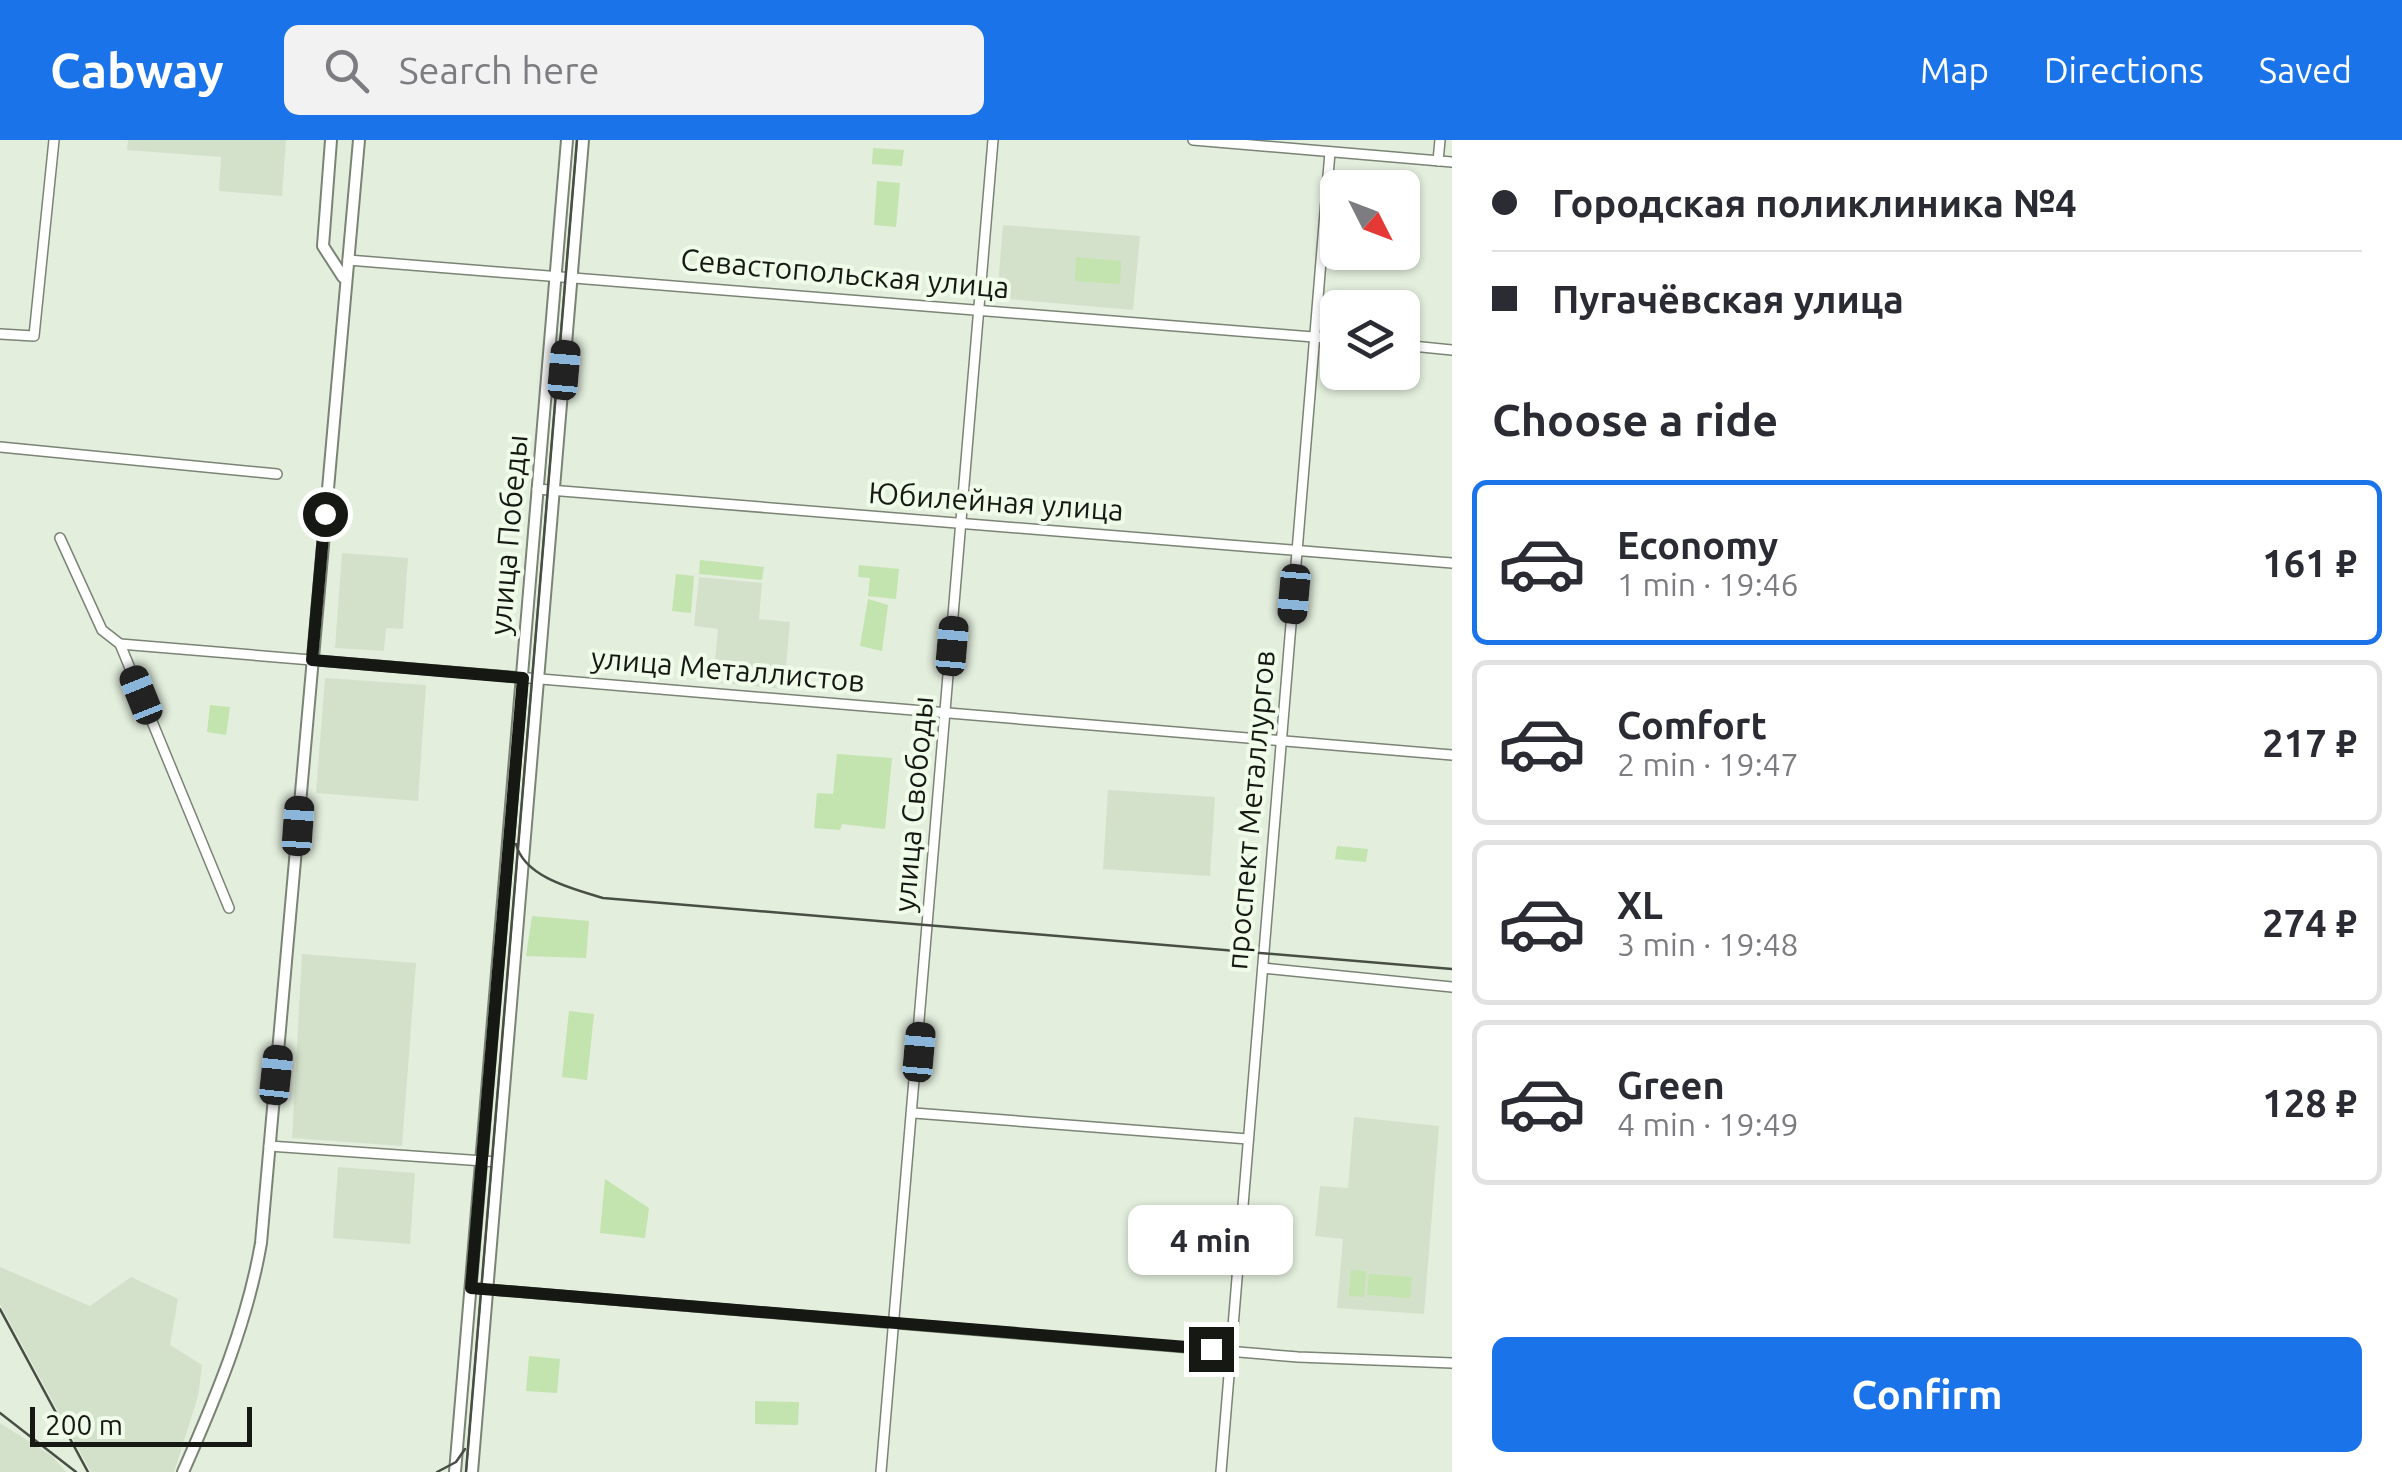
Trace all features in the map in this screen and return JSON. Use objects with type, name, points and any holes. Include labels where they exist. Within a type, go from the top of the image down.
[{"type":"main road","points":[[331,140],[323,246],[344,277]]},
{"type":"main road","points":[[183,1472],[228,1368],[254,1284],[359,140]]},
{"type":"main road","name":"улица Победы","points":[[456,1472],[567,140]]},
{"type":"main road","name":"улица Победы","points":[[472,1472],[554,490],[578,276],[583,140]]},
{"type":"main road","points":[[330,259],[349,255]]},
{"type":"street","points":[[0,334],[34,336],[54,140]]},
{"type":"street","name":"улица Свободы","points":[[881,1472],[993,140]]},
{"type":"street","points":[[1193,140],[1452,162]]},
{"type":"street","points":[[1438,161],[1440,140]]},
{"type":"street","name":"проспект Металлургов","points":[[1221,1472],[1330,152]]},
{"type":"street","name":"Севастопольская улица","points":[[349,255],[1320,338]]},
{"type":"street","points":[[1420,347],[1452,350]]},
{"type":"street","points":[[0,447],[277,474]]},
{"type":"street","name":"Юбилейная улица","points":[[537,489],[1452,562]]},
{"type":"street","points":[[60,538],[102,630],[120,644],[230,908]]},
{"type":"street","name":"улица Металлистов","points":[[120,644],[1452,754]]},
{"type":"street","points":[[1263,968],[1452,987]]},
{"type":"street","points":[[914,1113],[1248,1139]]},
{"type":"street","points":[[269,1146],[498,1162]]},
{"type":"street","points":[[471,1288],[1231,1352],[1397,1364],[1452,1363]]},
{"type":"shaded area","points":[[128,140],[286,140],[282,196],[219,191],[221,157],[127,150]]},
{"type":"shaded area","points":[[1003,225],[1140,236],[1133,310],[997,298]]},
{"type":"shaded area","points":[[342,553],[408,558],[403,629],[386,628],[384,651],[335,648]]},
{"type":"shaded area","points":[[699,577],[762,583],[759,619],[790,622],[784,689],[713,682],[718,629],[694,626]]},
{"type":"shaded area","points":[[325,678],[426,685],[418,801],[316,793]]},
{"type":"shaded area","points":[[1108,790],[1215,797],[1210,876],[1103,869]]},
{"type":"shaded area","points":[[302,954],[416,963],[402,1146],[292,1138]]},
{"type":"shaded area","points":[[1354,1117],[1439,1126],[1424,1314],[1337,1308],[1343,1239],[1315,1236],[1320,1186],[1348,1188]]},
{"type":"shaded area","points":[[338,1167],[415,1173],[410,1244],[333,1238]]},
{"type":"shaded area","points":[[0,1267],[90,1306],[131,1277],[178,1299],[170,1345],[202,1365],[198,1396],[174,1472],[91,1472],[0,1304]]},
{"type":"shaded area","points":[[0,1423],[52,1456],[66,1472],[0,1472]]},
{"type":"green space","points":[[873,148],[904,150],[902,166],[872,164]]},
{"type":"green space","points":[[877,181],[900,183],[896,227],[874,225]]},
{"type":"green space","points":[[1076,257],[1121,261],[1120,284],[1075,281]]},
{"type":"green space","points":[[700,560],[764,567],[762,580],[699,574]]},
{"type":"green space","points":[[859,565],[899,569],[896,599],[868,596],[870,578],[858,577]]},
{"type":"green space","points":[[676,574],[694,576],[691,613],[672,611]]},
{"type":"green space","points":[[868,599],[888,605],[882,651],[860,646]]},
{"type":"green space","points":[[210,705],[230,707],[226,735],[207,732]]},
{"type":"green space","points":[[837,754],[892,758],[885,829],[842,824],[840,830],[814,828],[817,793],[833,794]]},
{"type":"green space","points":[[1337,846],[1368,849],[1366,862],[1335,859]]},
{"type":"green space","points":[[532,916],[589,921],[586,958],[526,956]]},
{"type":"green space","points":[[569,1011],[594,1014],[587,1080],[562,1077]]},
{"type":"green space","points":[[605,1179],[649,1208],[645,1238],[600,1233]]},
{"type":"green space","points":[[1351,1270],[1366,1271],[1364,1297],[1349,1296]]},
{"type":"green space","points":[[1369,1274],[1412,1277],[1410,1298],[1367,1295]]},
{"type":"green space","points":[[529,1356],[560,1359],[557,1393],[526,1391]]},
{"type":"green space","points":[[755,1401],[799,1402],[798,1425],[755,1424]]},
{"type":"tram line","points":[[466,1472],[577,140]]},
{"type":"tram line","points":[[516,844],[539,873],[564,886],[603,898],[1452,969]]},
{"type":"tram line","points":[[437,1472],[456,1462],[465,1449]]},
{"type":"railway","points":[[0,1309],[88,1472]]},
{"type":"railway","points":[[0,1413],[76,1472]]},
{"type":"route","points":[[325,514],[312,660],[523,678],[471,1288],[1211,1349]]}]
